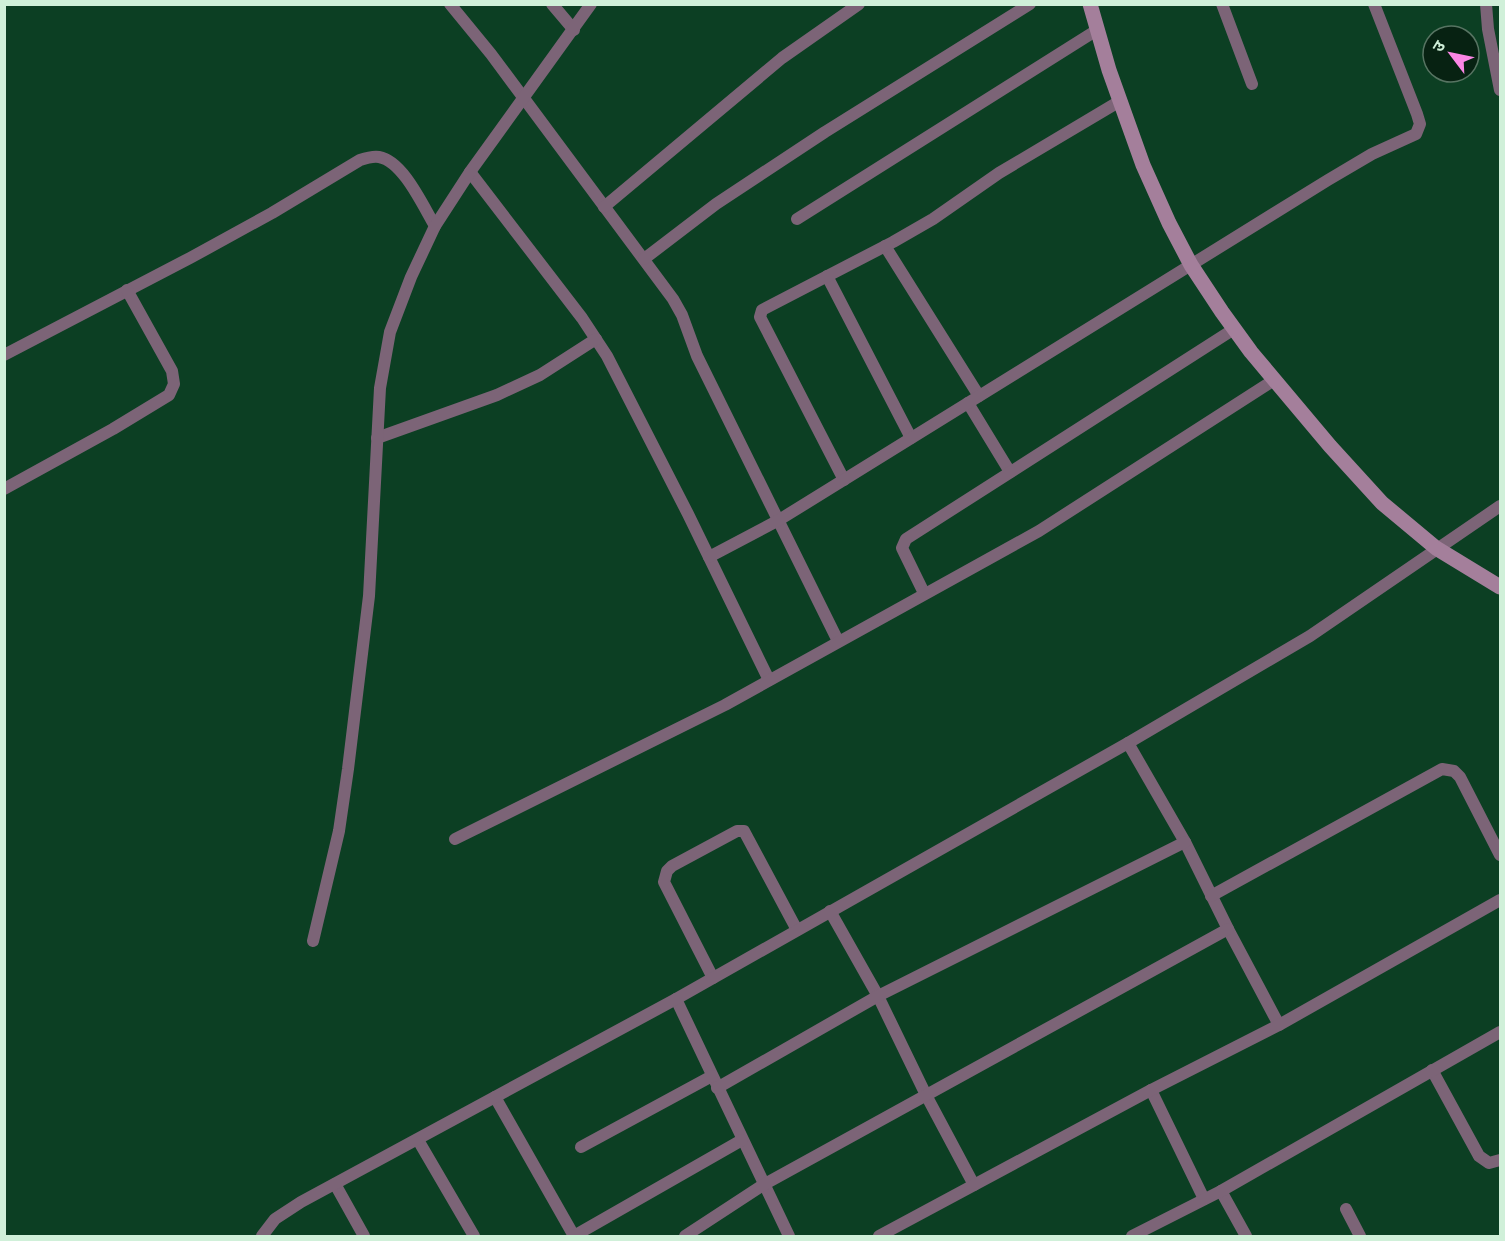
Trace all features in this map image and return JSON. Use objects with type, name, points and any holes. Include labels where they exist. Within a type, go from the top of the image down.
[{"type":"street","points":[[450,4],[491,54],[644,259],[682,315],[697,356],[838,641]]},
{"type":"street","points":[[552,4],[574,30]]},
{"type":"street","points":[[313,941],[339,831],[350,758],[369,596],[380,388],[390,332],[411,277],[435,226],[522,98],[591,4]]},
{"type":"street","points":[[604,207],[782,58],[859,4]]},
{"type":"street","points":[[644,259],[716,204],[825,132],[1030,4]]},
{"type":"street","points":[[1090,4],[1108,70],[1143,165],[1191,265],[1234,329],[1274,380],[1382,503],[1436,548],[1500,587]]},
{"type":"street","points":[[1222,4],[1251,84]]},
{"type":"street","points":[[709,557],[779,520],[1337,174],[1372,154],[1414,135],[1420,124],[1418,114],[1374,4]]},
{"type":"street","points":[[1486,4],[1488,29],[1500,90]]},
{"type":"street","points":[[797,219],[1097,30]]},
{"type":"street","points":[[844,480],[760,315],[764,309],[933,219],[999,173],[1120,102]]},
{"type":"street","points":[[4,355],[190,258],[272,213],[360,160],[370,157],[379,157],[390,162],[402,173],[435,226]]},
{"type":"street","points":[[470,172],[596,339],[616,373],[769,680]]},
{"type":"street","points":[[885,246],[979,396]]},
{"type":"street","points":[[827,276],[911,438]]},
{"type":"street","points":[[4,489],[113,429],[169,395],[174,384],[172,371],[127,290]]},
{"type":"street","points":[[924,594],[902,548],[904,542],[1234,329]]},
{"type":"street","points":[[377,438],[498,395],[540,375],[596,339]]},
{"type":"street","points":[[456,839],[725,705],[1039,531],[1274,380]]},
{"type":"street","points":[[968,404],[1010,472]]},
{"type":"street","points":[[262,1236],[275,1219],[301,1202],[676,999],[1128,743],[1310,636],[1500,506]]},
{"type":"street","points":[[1128,743],[1185,842],[1279,1025]]},
{"type":"street","points":[[1211,896],[1442,769],[1454,771],[1460,777],[1500,855]]},
{"type":"street","points":[[713,978],[664,882],[666,871],[672,866],[737,831],[744,831],[798,930]]},
{"type":"street","points":[[581,1147],[714,1082],[878,996],[1185,842]]},
{"type":"street","points":[[879,1236],[1279,1025],[1500,900]]},
{"type":"street","points":[[830,911],[878,996],[926,1095],[974,1185]]},
{"type":"street","points":[[685,1236],[764,1185],[1228,929]]},
{"type":"street","points":[[676,999],[789,1236]]},
{"type":"street","points":[[1132,1236],[1221,1191],[1500,1032]]},
{"type":"street","points":[[1432,1070],[1479,1156],[1489,1163],[1500,1160]]},
{"type":"street","points":[[1152,1090],[1204,1199]]},
{"type":"street","points":[[495,1097],[574,1236],[742,1140]]},
{"type":"street","points":[[418,1140],[474,1236]]},
{"type":"street","points":[[335,1184],[364,1236]]},
{"type":"street","points":[[1221,1191],[1246,1236]]},
{"type":"street","points":[[1346,1209],[1360,1236]]}]
